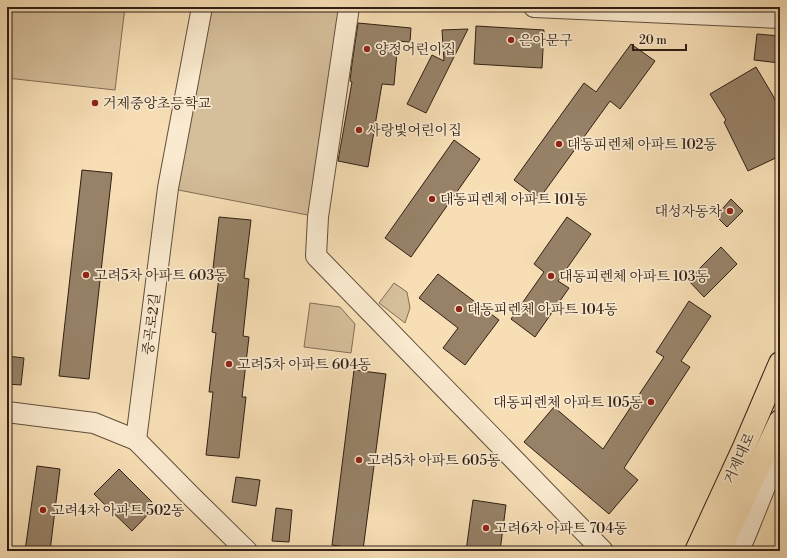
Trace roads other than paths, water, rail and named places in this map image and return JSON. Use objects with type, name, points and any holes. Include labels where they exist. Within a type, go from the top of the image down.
[{"type":"main road","name":"거제대로","points":[[696,551],[744,447],[780,363]]},
{"type":"main road","name":"거제대로","points":[[719,551],[776,452],[780,421]]},
{"type":"street","name":"중곡로2길","points":[[136,440],[168,188],[202,7]]},
{"type":"street","points":[[350,7],[318,217],[316,256],[603,551]]},
{"type":"street","points":[[534,7],[780,18]]},
{"type":"street","points":[[7,412],[94,423],[136,440],[247,551]]},
{"type":"street","points":[[739,551],[767,482],[776,452]]},
{"type":"place","name":"은아문구","points":[[511,40]]},
{"type":"place","name":"양정어린이집","points":[[367,49]]},
{"type":"place","name":"거제중앙초등학교","points":[[95,103]]},
{"type":"place","name":"사랑빛어린이집","points":[[359,130]]},
{"type":"place","name":"대동피렌체 아파트 102동","points":[[559,144]]},
{"type":"place","name":"대동피렌체 아파트 101동","points":[[432,199]]},
{"type":"place","name":"대성자동차","points":[[730,211]]},
{"type":"place","name":"고려5차 아파트 603동","points":[[86,275]]},
{"type":"place","name":"대동피렌체 아파트 103동","points":[[551,276]]},
{"type":"place","name":"대동피렌체 아파트 104동","points":[[459,309]]},
{"type":"place","name":"고려5차 아파트 604동","points":[[229,364]]},
{"type":"place","name":"대동피렌체 아파트 105동","points":[[651,402]]},
{"type":"place","name":"고려5차 아파트 605동","points":[[359,460]]},
{"type":"place","name":"고려4차 아파트 502동","points":[[43,510]]},
{"type":"place","name":"고려6차 아파트 704동","points":[[486,528]]}]
